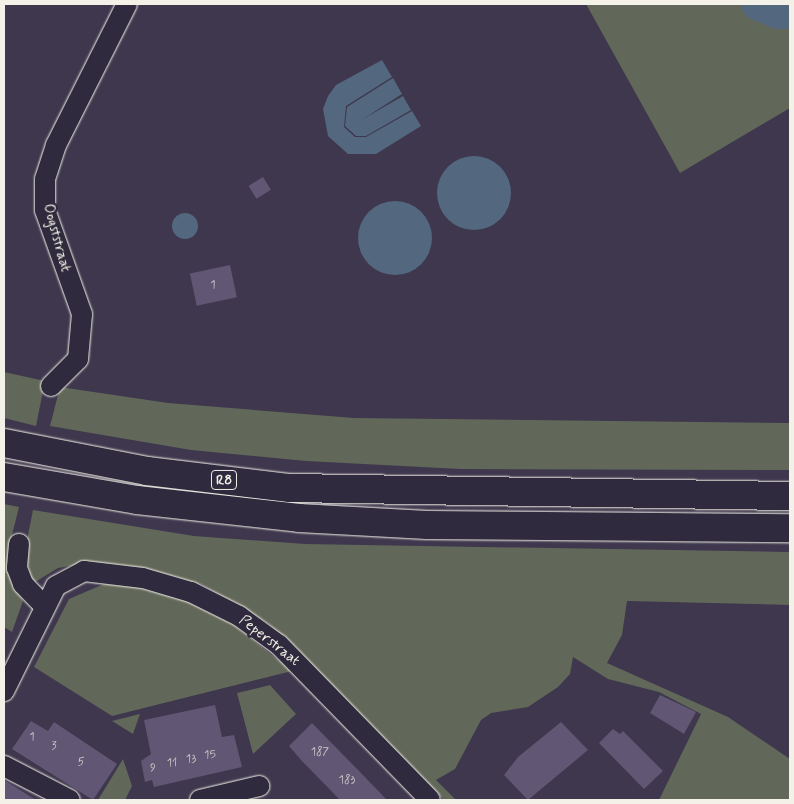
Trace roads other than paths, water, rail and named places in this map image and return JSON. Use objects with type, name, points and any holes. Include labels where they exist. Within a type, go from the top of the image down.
[{"type":"highway","name":"R8","points":[[4,443],[147,471],[290,488],[790,496]]},
{"type":"highway","name":"R8","points":[[4,477],[137,500],[299,518],[427,525],[790,528]]},
{"type":"street","name":"Oogststraat","points":[[51,386],[78,359],[82,314],[45,210],[45,179],[56,144],[127,4]]},
{"type":"street","points":[[4,691],[44,606],[23,584],[17,568],[19,544]]},
{"type":"street","name":"Peperstraat","points":[[44,606],[56,586],[70,576],[95,571],[191,592],[231,612],[300,665],[430,800]]},
{"type":"street","points":[[4,766],[70,800]]},
{"type":"street","points":[[200,800],[259,786]]},
{"type":"water","points":[[382,60],[392,77],[346,106],[344,127],[355,137],[366,137],[412,111],[421,126],[376,154],[348,154],[328,136],[323,109],[328,96],[336,85]]},
{"type":"water","points":[[393,78],[402,94],[363,119],[403,96],[411,110],[366,136],[356,136],[345,126],[347,107]]},
{"type":"water","points":[[474,156],[488,159],[500,167],[508,179],[511,193],[508,207],[500,219],[488,227],[474,230],[460,227],[448,219],[440,207],[437,193],[440,179],[448,167],[460,159]]},
{"type":"water","points":[[395,201],[409,204],[421,212],[429,224],[432,238],[429,252],[421,264],[409,272],[395,275],[381,272],[369,264],[361,252],[358,238],[361,224],[369,212],[381,204]]},
{"type":"water","points":[[185,213],[194,217],[198,226],[194,235],[185,239],[176,235],[172,226],[176,217]]},
{"type":"waterway","points":[[757,4],[778,13],[790,13]]}]
